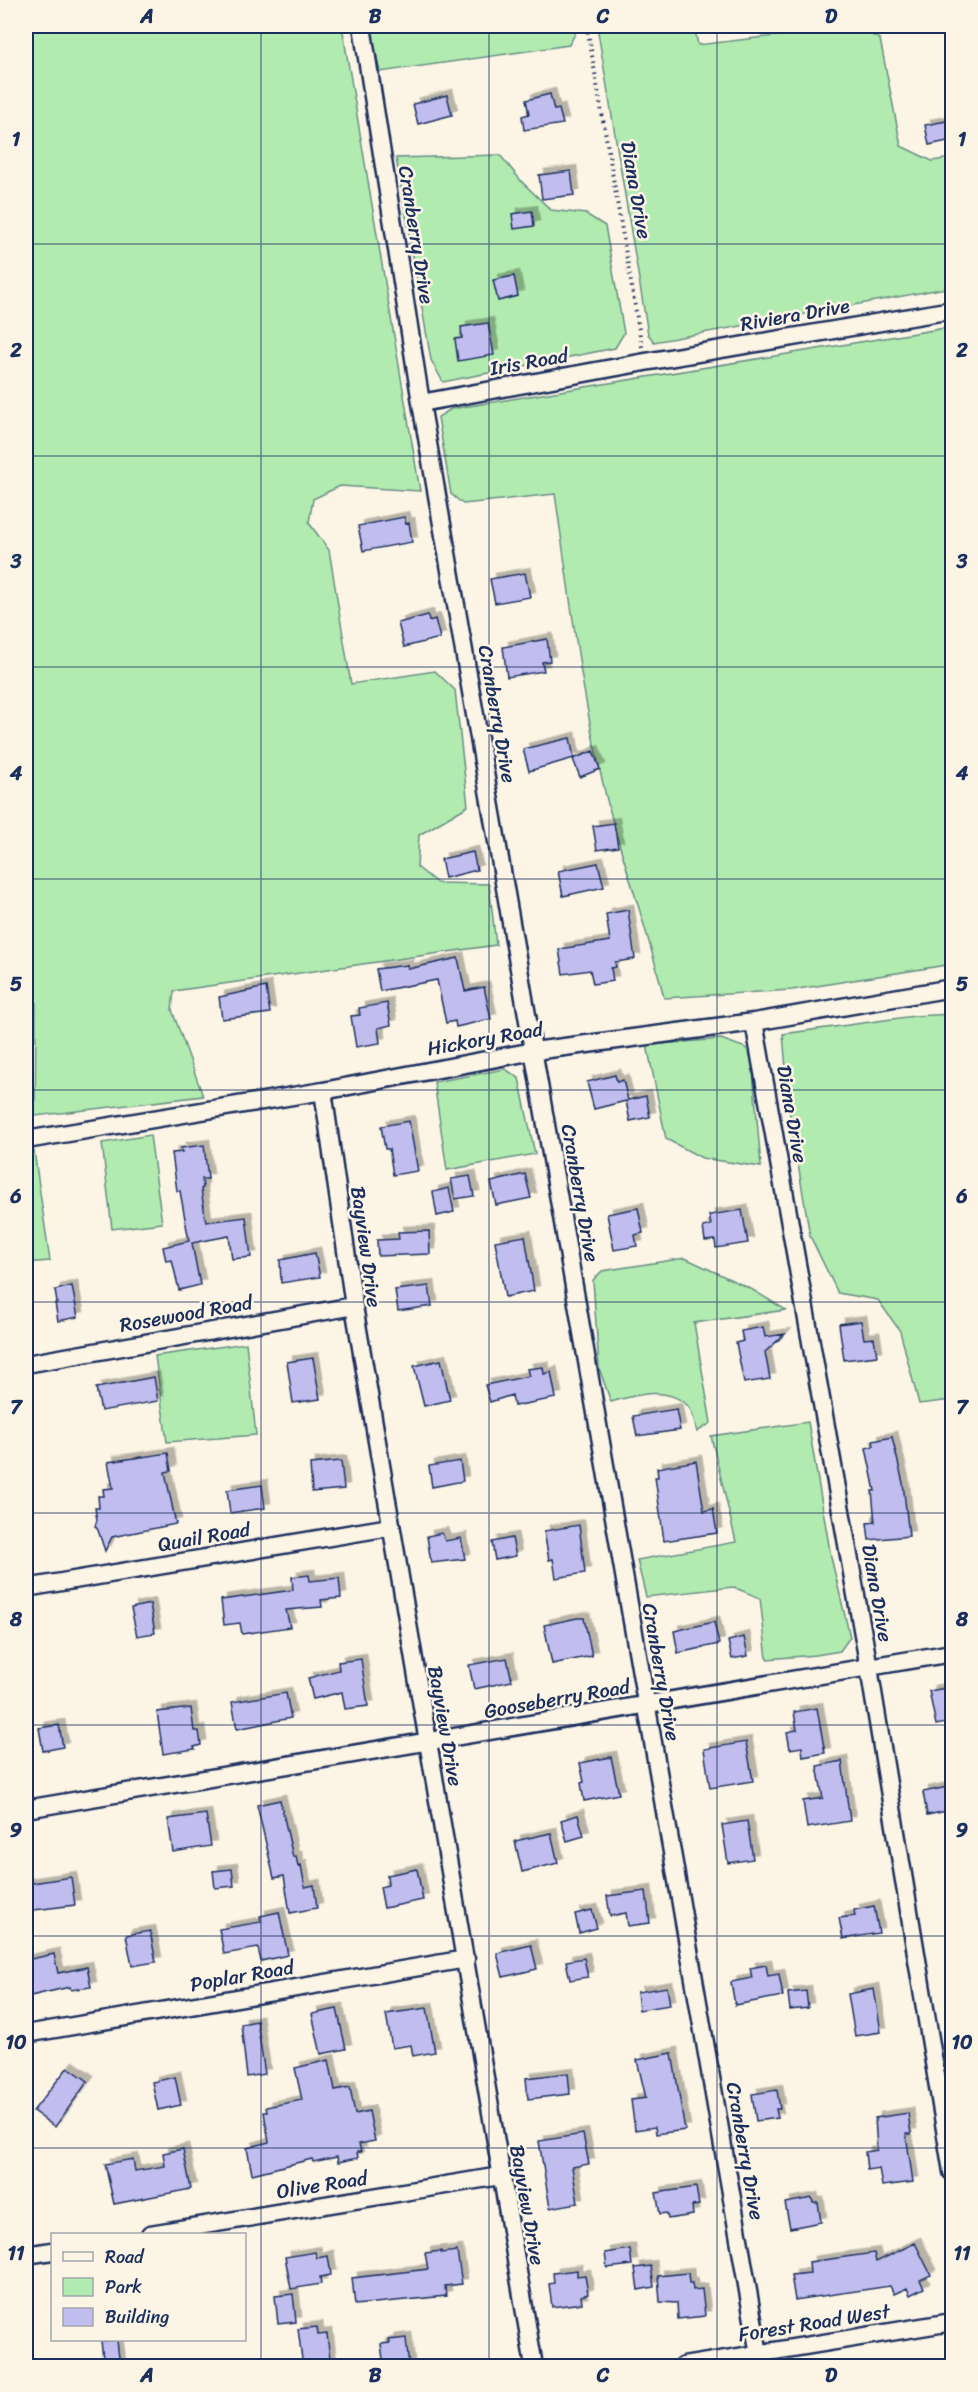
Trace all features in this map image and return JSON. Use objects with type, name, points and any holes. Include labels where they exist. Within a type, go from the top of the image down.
[{"type":"street","name":"Cranberry Drive","points":[[362,26],[422,403],[760,2360]]},
{"type":"street","name":"Riviera Drive","points":[[645,362],[952,310]]},
{"type":"street","name":"Iris Road","points":[[422,403],[645,362]]},
{"type":"street","name":"Hickory Road","points":[[26,1140],[323,1091],[534,1051],[754,1022],[952,988]]},
{"type":"street","name":"Diana Drive","points":[[754,1022],[868,1668],[952,2172]]},
{"type":"street","name":"Bayview Drive","points":[[323,1091],[354,1306],[390,1527],[466,1959],[500,2176],[534,2367]]},
{"type":"street","name":"Rosewood Road","points":[[26,1364],[354,1306]]},
{"type":"street","name":"Quail Road","points":[[26,1588],[390,1527]]},
{"type":"street","name":"Gooseberry Road","points":[[26,1809],[952,1653]]},
{"type":"street","name":"Poplar Road","points":[[26,2034],[466,1959]]},
{"type":"street","name":"Olive Road","points":[[162,2233],[500,2176]]},
{"type":"street","points":[[26,2255],[51,2251]]},
{"type":"street","name":"Forest Road West","points":[[683,2367],[760,2360],[952,2322]]},
{"type":"path","name":"Diana Drive","points":[[587,26],[645,362]]},
{"type":"green space","points":[[26,26],[342,26],[420,491],[340,486],[313,499],[309,523],[329,550],[351,684],[435,671],[455,690],[468,806],[419,835],[417,867],[437,883],[489,884],[496,945],[174,991],[172,1010],[203,1096],[35,1116],[36,1003],[26,988]]},
{"type":"green space","points":[[370,26],[574,26],[576,32],[569,45],[380,72]]},
{"type":"green space","points":[[597,26],[694,26],[698,45],[791,34],[790,26],[853,26],[880,39],[901,146],[932,161],[952,158],[952,287],[654,342],[648,334]]},
{"type":"green space","points":[[500,155],[522,182],[551,210],[586,214],[605,226],[624,333],[615,348],[443,382],[431,360],[396,158]]},
{"type":"green space","points":[[952,327],[952,964],[792,990],[664,998],[597,759],[577,645],[555,494],[463,504],[451,494],[438,417],[451,409]]},
{"type":"green space","points":[[952,1014],[952,1400],[919,1404],[900,1331],[878,1300],[838,1293],[810,1236],[790,1116],[783,1034],[914,1016]]},
{"type":"green space","points":[[721,1039],[746,1048],[752,1059],[761,1167],[702,1158],[666,1139],[647,1045]]},
{"type":"green space","points":[[505,1069],[519,1078],[535,1154],[447,1170],[434,1082]]},
{"type":"green space","points":[[150,1135],[162,1223],[112,1229],[102,1143]]},
{"type":"green space","points":[[34,1151],[50,1261],[26,1263],[26,1153]]},
{"type":"green space","points":[[685,1258],[751,1289],[786,1310],[694,1323],[711,1423],[697,1432],[690,1408],[670,1396],[640,1395],[611,1402],[599,1368],[593,1280],[602,1271]]},
{"type":"green space","points":[[246,1343],[256,1435],[167,1442],[155,1356]]},
{"type":"green space","points":[[808,1422],[831,1557],[850,1637],[840,1651],[767,1659],[760,1598],[733,1587],[646,1597],[637,1560],[736,1542],[711,1436]]},
{"type":"building","points":[[550,94],[554,110],[559,109],[563,124],[524,130],[522,116],[529,114],[526,100]]},
{"type":"building","points":[[447,95],[452,115],[418,124],[413,104]]},
{"type":"building","points":[[952,120],[952,140],[929,145],[925,125]]},
{"type":"building","points":[[571,171],[574,195],[542,199],[539,175]]},
{"type":"building","points":[[532,211],[534,226],[514,229],[512,214]]},
{"type":"building","points":[[514,276],[518,296],[498,301],[493,280]]},
{"type":"building","points":[[488,323],[494,355],[458,361],[455,339],[462,338],[461,327]]},
{"type":"building","points":[[404,517],[406,524],[409,523],[412,542],[363,551],[358,526]]},
{"type":"building","points":[[525,573],[530,597],[495,603],[490,579]]},
{"type":"building","points":[[428,615],[429,621],[435,619],[440,638],[404,647],[398,623]]},
{"type":"building","points":[[547,639],[550,661],[542,662],[544,671],[507,677],[503,647]]},
{"type":"building","points":[[570,738],[574,758],[529,771],[523,749]]},
{"type":"building","points":[[593,751],[600,769],[580,777],[573,759]]},
{"type":"building","points":[[614,823],[618,847],[597,850],[593,826]]},
{"type":"building","points":[[473,852],[477,870],[445,878],[441,859]]},
{"type":"building","points":[[598,863],[604,887],[563,896],[558,871]]},
{"type":"building","points":[[628,910],[635,959],[615,962],[616,967],[611,968],[613,981],[593,984],[590,970],[563,974],[559,949],[610,941],[606,914]]},
{"type":"building","points":[[458,958],[465,991],[484,987],[491,1019],[456,1027],[455,1021],[446,1023],[437,980],[380,991],[376,969],[407,965],[408,969]]},
{"type":"building","points":[[266,987],[270,1013],[222,1019],[219,997]]},
{"type":"building","points":[[387,1003],[391,1025],[378,1028],[380,1043],[356,1047],[351,1016],[360,1015],[359,1008]]},
{"type":"building","points":[[615,1075],[617,1082],[623,1080],[628,1100],[646,1096],[650,1117],[630,1121],[626,1101],[594,1109],[587,1082]]},
{"type":"building","points":[[409,1121],[418,1171],[393,1175],[389,1149],[385,1149],[381,1126]]},
{"type":"building","points":[[204,1145],[208,1179],[202,1179],[203,1188],[201,1189],[206,1222],[246,1217],[251,1257],[232,1259],[229,1236],[192,1243],[200,1285],[179,1290],[172,1260],[166,1261],[163,1247],[189,1241],[180,1191],[177,1191],[172,1153],[182,1152],[181,1148]]},
{"type":"building","points":[[525,1174],[531,1198],[496,1205],[491,1182]]},
{"type":"building","points":[[470,1176],[474,1196],[455,1199],[451,1179]]},
{"type":"building","points":[[449,1188],[454,1212],[437,1216],[433,1192]]},
{"type":"building","points":[[638,1208],[643,1233],[635,1235],[637,1246],[614,1250],[607,1214]]},
{"type":"building","points":[[742,1210],[748,1243],[716,1248],[715,1240],[705,1241],[703,1227],[711,1225],[709,1215]]},
{"type":"building","points":[[429,1231],[430,1254],[378,1256],[377,1240],[399,1239],[398,1232]]},
{"type":"building","points":[[525,1236],[534,1291],[505,1297],[495,1241]]},
{"type":"building","points":[[315,1253],[320,1277],[281,1283],[280,1260]]},
{"type":"building","points":[[72,1286],[78,1317],[58,1321],[55,1290]]},
{"type":"building","points":[[429,1286],[432,1306],[398,1311],[395,1290]]},
{"type":"building","points":[[861,1321],[864,1339],[874,1338],[877,1356],[844,1360],[839,1324]]},
{"type":"building","points":[[763,1327],[765,1337],[785,1334],[765,1352],[770,1379],[744,1383],[736,1343],[743,1341],[741,1331]]},
{"type":"building","points":[[313,1358],[320,1399],[293,1403],[287,1362]]},
{"type":"building","points":[[441,1360],[450,1400],[424,1406],[414,1366]]},
{"type":"building","points":[[543,1367],[544,1374],[551,1372],[556,1398],[514,1406],[512,1395],[490,1402],[485,1385],[529,1376],[527,1369]]},
{"type":"building","points":[[154,1377],[158,1401],[101,1411],[96,1388]]},
{"type":"building","points":[[676,1409],[680,1430],[637,1436],[633,1416]]},
{"type":"building","points":[[892,1437],[903,1483],[909,1536],[869,1540],[867,1523],[875,1522],[872,1491],[875,1491],[866,1448],[874,1446],[873,1441]]},
{"type":"building","points":[[168,1453],[171,1471],[165,1472],[176,1524],[112,1537],[105,1551],[95,1526],[97,1520],[95,1508],[99,1508],[98,1496],[104,1496],[103,1489],[113,1488],[108,1462]]},
{"type":"building","points":[[341,1461],[344,1489],[312,1492],[310,1464]]},
{"type":"building","points":[[460,1461],[463,1481],[432,1487],[429,1466]]},
{"type":"building","points":[[696,1461],[704,1511],[713,1509],[717,1533],[664,1541],[655,1477],[658,1477],[657,1468]]},
{"type":"building","points":[[262,1485],[265,1508],[230,1513],[227,1490]]},
{"type":"building","points":[[579,1525],[585,1573],[556,1578],[553,1559],[549,1560],[544,1531]]},
{"type":"building","points":[[442,1533],[445,1541],[461,1538],[465,1559],[431,1563],[427,1536]]},
{"type":"building","points":[[512,1538],[516,1556],[495,1560],[492,1542]]},
{"type":"building","points":[[309,1575],[310,1581],[339,1578],[341,1598],[321,1600],[322,1607],[286,1610],[290,1627],[242,1634],[240,1623],[224,1625],[221,1600],[293,1590],[292,1577]]},
{"type":"building","points":[[150,1604],[155,1633],[137,1636],[131,1608]]},
{"type":"building","points":[[584,1618],[592,1656],[552,1664],[544,1625]]},
{"type":"building","points":[[714,1622],[719,1644],[678,1653],[674,1631]]},
{"type":"building","points":[[744,1637],[748,1656],[732,1659],[728,1641]]},
{"type":"building","points":[[507,1658],[512,1681],[474,1689],[469,1665]]},
{"type":"building","points":[[361,1659],[368,1706],[345,1709],[342,1692],[313,1699],[308,1678],[339,1670],[338,1662]]},
{"type":"building","points":[[951,1687],[952,1722],[936,1725],[929,1691]]},
{"type":"building","points":[[286,1693],[291,1718],[237,1729],[232,1702]]},
{"type":"building","points":[[191,1708],[194,1731],[199,1731],[201,1745],[194,1747],[195,1749],[163,1754],[157,1712]]},
{"type":"building","points":[[817,1708],[825,1753],[803,1757],[802,1747],[790,1749],[787,1732],[797,1730],[794,1712]]},
{"type":"building","points":[[59,1725],[63,1747],[43,1751],[39,1728]]},
{"type":"building","points":[[746,1742],[753,1781],[710,1788],[704,1749]]},
{"type":"building","points":[[611,1757],[619,1794],[584,1801],[581,1783],[584,1782],[580,1763]]},
{"type":"building","points":[[842,1761],[850,1821],[807,1828],[803,1801],[823,1798],[817,1766]]},
{"type":"building","points":[[952,1786],[952,1810],[927,1815],[923,1792]]},
{"type":"building","points":[[280,1800],[293,1857],[296,1856],[298,1866],[301,1865],[305,1887],[314,1885],[317,1908],[290,1913],[284,1876],[274,1878],[257,1805]]},
{"type":"building","points":[[206,1814],[211,1846],[173,1852],[168,1819]]},
{"type":"building","points":[[578,1815],[584,1836],[567,1841],[561,1820]]},
{"type":"building","points":[[747,1821],[753,1859],[728,1863],[722,1825]]},
{"type":"building","points":[[551,1833],[558,1863],[522,1872],[515,1841]]},
{"type":"building","points":[[232,1869],[234,1886],[215,1888],[213,1871]]},
{"type":"building","points":[[417,1869],[423,1900],[384,1908],[380,1887],[388,1885],[387,1875]]},
{"type":"building","points":[[71,1877],[75,1905],[26,1911],[26,1884]]},
{"type":"building","points":[[646,1891],[650,1923],[628,1926],[626,1913],[610,1916],[607,1896]]},
{"type":"building","points":[[874,1906],[879,1933],[843,1939],[839,1918],[855,1916],[854,1910]]},
{"type":"building","points":[[592,1910],[597,1928],[579,1933],[575,1914]]},
{"type":"building","points":[[279,1912],[288,1955],[261,1961],[258,1948],[224,1954],[219,1929],[261,1922],[260,1916]]},
{"type":"building","points":[[150,1931],[156,1962],[132,1966],[126,1935]]},
{"type":"building","points":[[531,1945],[537,1969],[503,1977],[497,1953]]},
{"type":"building","points":[[54,1954],[58,1973],[87,1967],[91,1987],[71,1990],[70,1987],[26,1997],[26,1960]]},
{"type":"building","points":[[584,1958],[588,1977],[570,1980],[566,1961]]},
{"type":"building","points":[[766,1965],[768,1976],[779,1974],[783,1996],[735,2005],[731,1982],[752,1978],[750,1968]]},
{"type":"building","points":[[667,1987],[670,2005],[639,2010],[637,1992]]},
{"type":"building","points":[[874,1989],[881,2032],[855,2036],[848,1994]]},
{"type":"building","points":[[806,1991],[808,2008],[790,2010],[788,1993]]},
{"type":"building","points":[[427,2008],[435,2052],[413,2056],[411,2045],[392,2048],[386,2014]]},
{"type":"building","points":[[337,2009],[346,2049],[321,2054],[312,2014]]},
{"type":"building","points":[[257,2021],[265,2074],[247,2077],[241,2024]]},
{"type":"building","points":[[672,2053],[685,2130],[656,2134],[655,2127],[635,2130],[631,2100],[646,2098],[637,2060]]},
{"type":"building","points":[[329,2060],[335,2090],[350,2087],[355,2114],[369,2111],[375,2141],[359,2144],[361,2152],[357,2152],[358,2158],[338,2162],[337,2157],[313,2162],[312,2159],[252,2174],[247,2148],[269,2142],[264,2112],[267,2112],[266,2107],[302,2100],[295,2068]]},
{"type":"building","points":[[68,2067],[88,2081],[55,2127],[33,2111]]},
{"type":"building","points":[[568,2073],[570,2094],[528,2099],[526,2078]]},
{"type":"building","points":[[175,2077],[181,2105],[158,2110],[152,2082]]},
{"type":"building","points":[[777,2090],[780,2109],[776,2109],[778,2118],[756,2121],[752,2094]]},
{"type":"building","points":[[908,2113],[911,2134],[906,2134],[913,2182],[882,2186],[879,2168],[867,2170],[865,2152],[877,2150],[875,2118]]},
{"type":"building","points":[[583,2134],[589,2164],[572,2167],[578,2203],[550,2208],[539,2141]]},
{"type":"building","points":[[183,2149],[191,2189],[114,2204],[105,2164],[133,2159],[135,2171],[165,2166],[163,2153]]},
{"type":"building","points":[[696,2187],[699,2205],[692,2206],[693,2215],[668,2219],[667,2213],[660,2214],[656,2193]]},
{"type":"building","points":[[812,2198],[813,2203],[818,2203],[821,2222],[790,2228],[785,2203]]},
{"type":"building","points":[[915,2243],[931,2275],[920,2280],[924,2288],[910,2295],[907,2288],[894,2294],[890,2286],[795,2300],[791,2275],[810,2273],[809,2262],[874,2253],[876,2262]]},
{"type":"building","points":[[630,2249],[632,2265],[607,2268],[605,2253]]},
{"type":"building","points":[[441,2251],[441,2253],[457,2251],[462,2284],[445,2286],[446,2296],[355,2305],[352,2278],[428,2269],[425,2253]]},
{"type":"building","points":[[315,2252],[317,2258],[328,2256],[331,2275],[320,2277],[321,2284],[291,2289],[285,2257]]},
{"type":"building","points":[[651,2266],[654,2287],[638,2290],[635,2268]]},
{"type":"building","points":[[577,2270],[577,2276],[585,2275],[588,2294],[581,2296],[582,2303],[552,2307],[549,2284],[554,2283],[553,2273]]},
{"type":"building","points":[[688,2273],[689,2283],[692,2283],[693,2290],[702,2289],[705,2316],[678,2319],[677,2303],[660,2302],[658,2276]]},
{"type":"building","points":[[293,2294],[296,2322],[278,2324],[275,2296]]},
{"type":"building","points":[[317,2327],[318,2335],[327,2334],[331,2367],[303,2367],[298,2329]]},
{"type":"building","points":[[406,2338],[409,2367],[384,2367],[381,2344],[390,2343],[389,2340]]},
{"type":"building","points":[[101,2341],[117,2341],[120,2367],[104,2367]]}]
